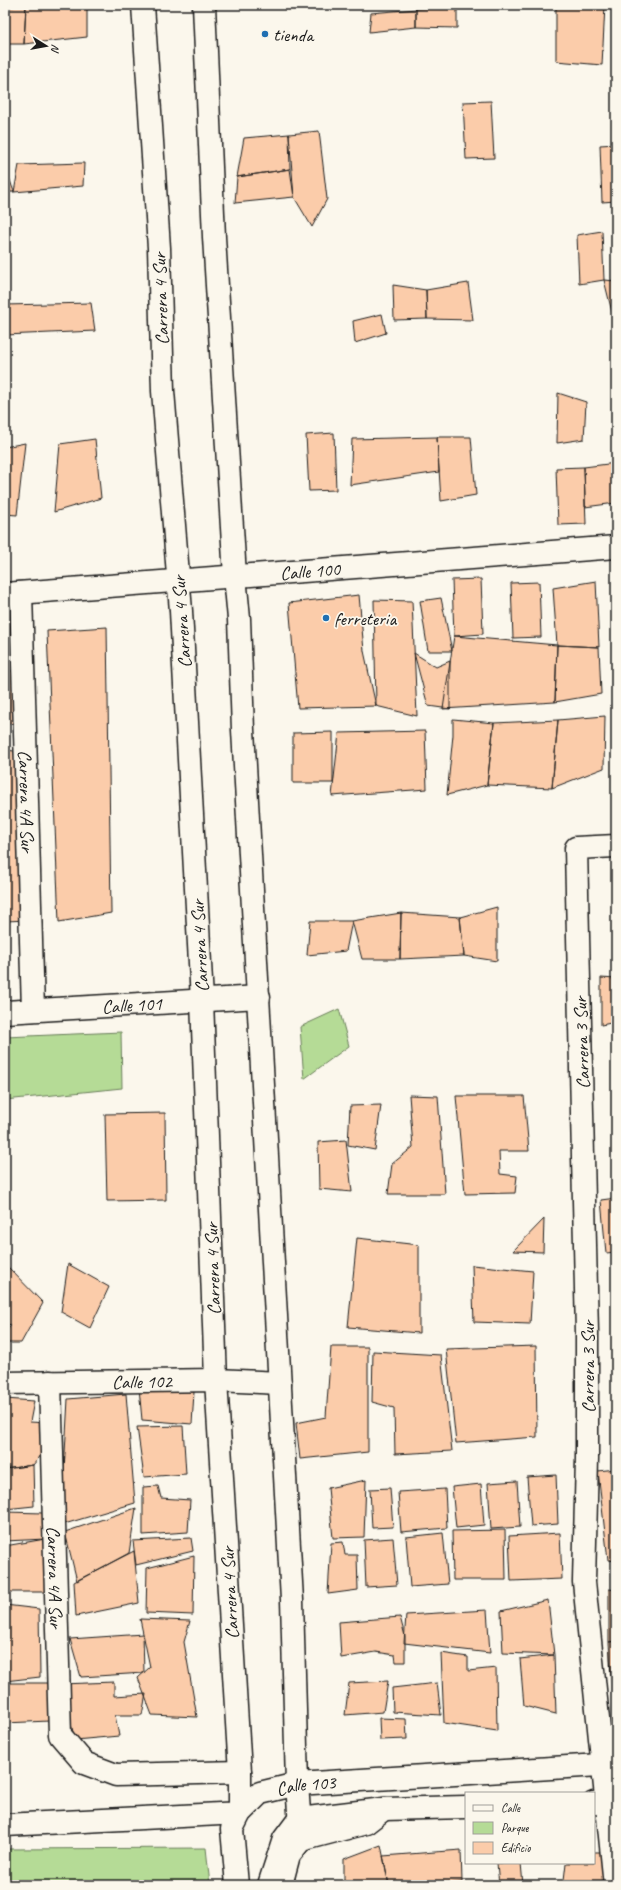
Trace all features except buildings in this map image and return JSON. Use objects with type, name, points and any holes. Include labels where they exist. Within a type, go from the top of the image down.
[{"type":"street","name":"Carrera 4 Sur","points":[[143,5],[159,248],[163,391],[178,580],[202,1000],[216,1380],[240,1772],[240,1813],[232,1829],[237,1885]]},
{"type":"street","points":[[204,5],[214,237],[234,576],[239,619],[243,730],[292,1600],[297,1784],[301,1840]]},
{"type":"street","name":"Calle 100","points":[[13,593],[616,547]]},
{"type":"street","name":"Carrera 4A Sur","points":[[13,593],[33,1010]]},
{"type":"street","name":"Carrera 3 Sur","points":[[615,1885],[606,1803],[610,1765],[584,1582],[587,1458],[587,1333],[576,848],[616,846]]},
{"type":"street","name":"Calle 101","points":[[5,1012],[259,997]]},
{"type":"street","name":"Calle 102","points":[[5,1383],[216,1380],[280,1383]]},
{"type":"street","name":"Carrera 4A Sur","points":[[50,1382],[60,1735],[84,1763],[116,1775],[240,1772]]},
{"type":"street","name":"Calle 103","points":[[240,1813],[260,1793],[297,1784],[610,1765]]},
{"type":"street","name":"Calle 103","points":[[269,1885],[284,1839],[299,1818],[384,1809],[465,1807]]},
{"type":"street","points":[[281,1885],[289,1855],[301,1840],[366,1823],[384,1809]]},
{"type":"street","points":[[5,1825],[240,1813]]},
{"type":"green space","points":[[339,1009],[349,1046],[304,1079],[300,1027]]},
{"type":"green space","points":[[121,1032],[122,1088],[5,1100],[5,1037]]},
{"type":"green space","points":[[206,1848],[210,1885],[5,1885],[5,1849]]},
{"type":"place","name":"tienda","points":[[265,34]]},
{"type":"place","name":"ferreteria","points":[[326,618]]}]
